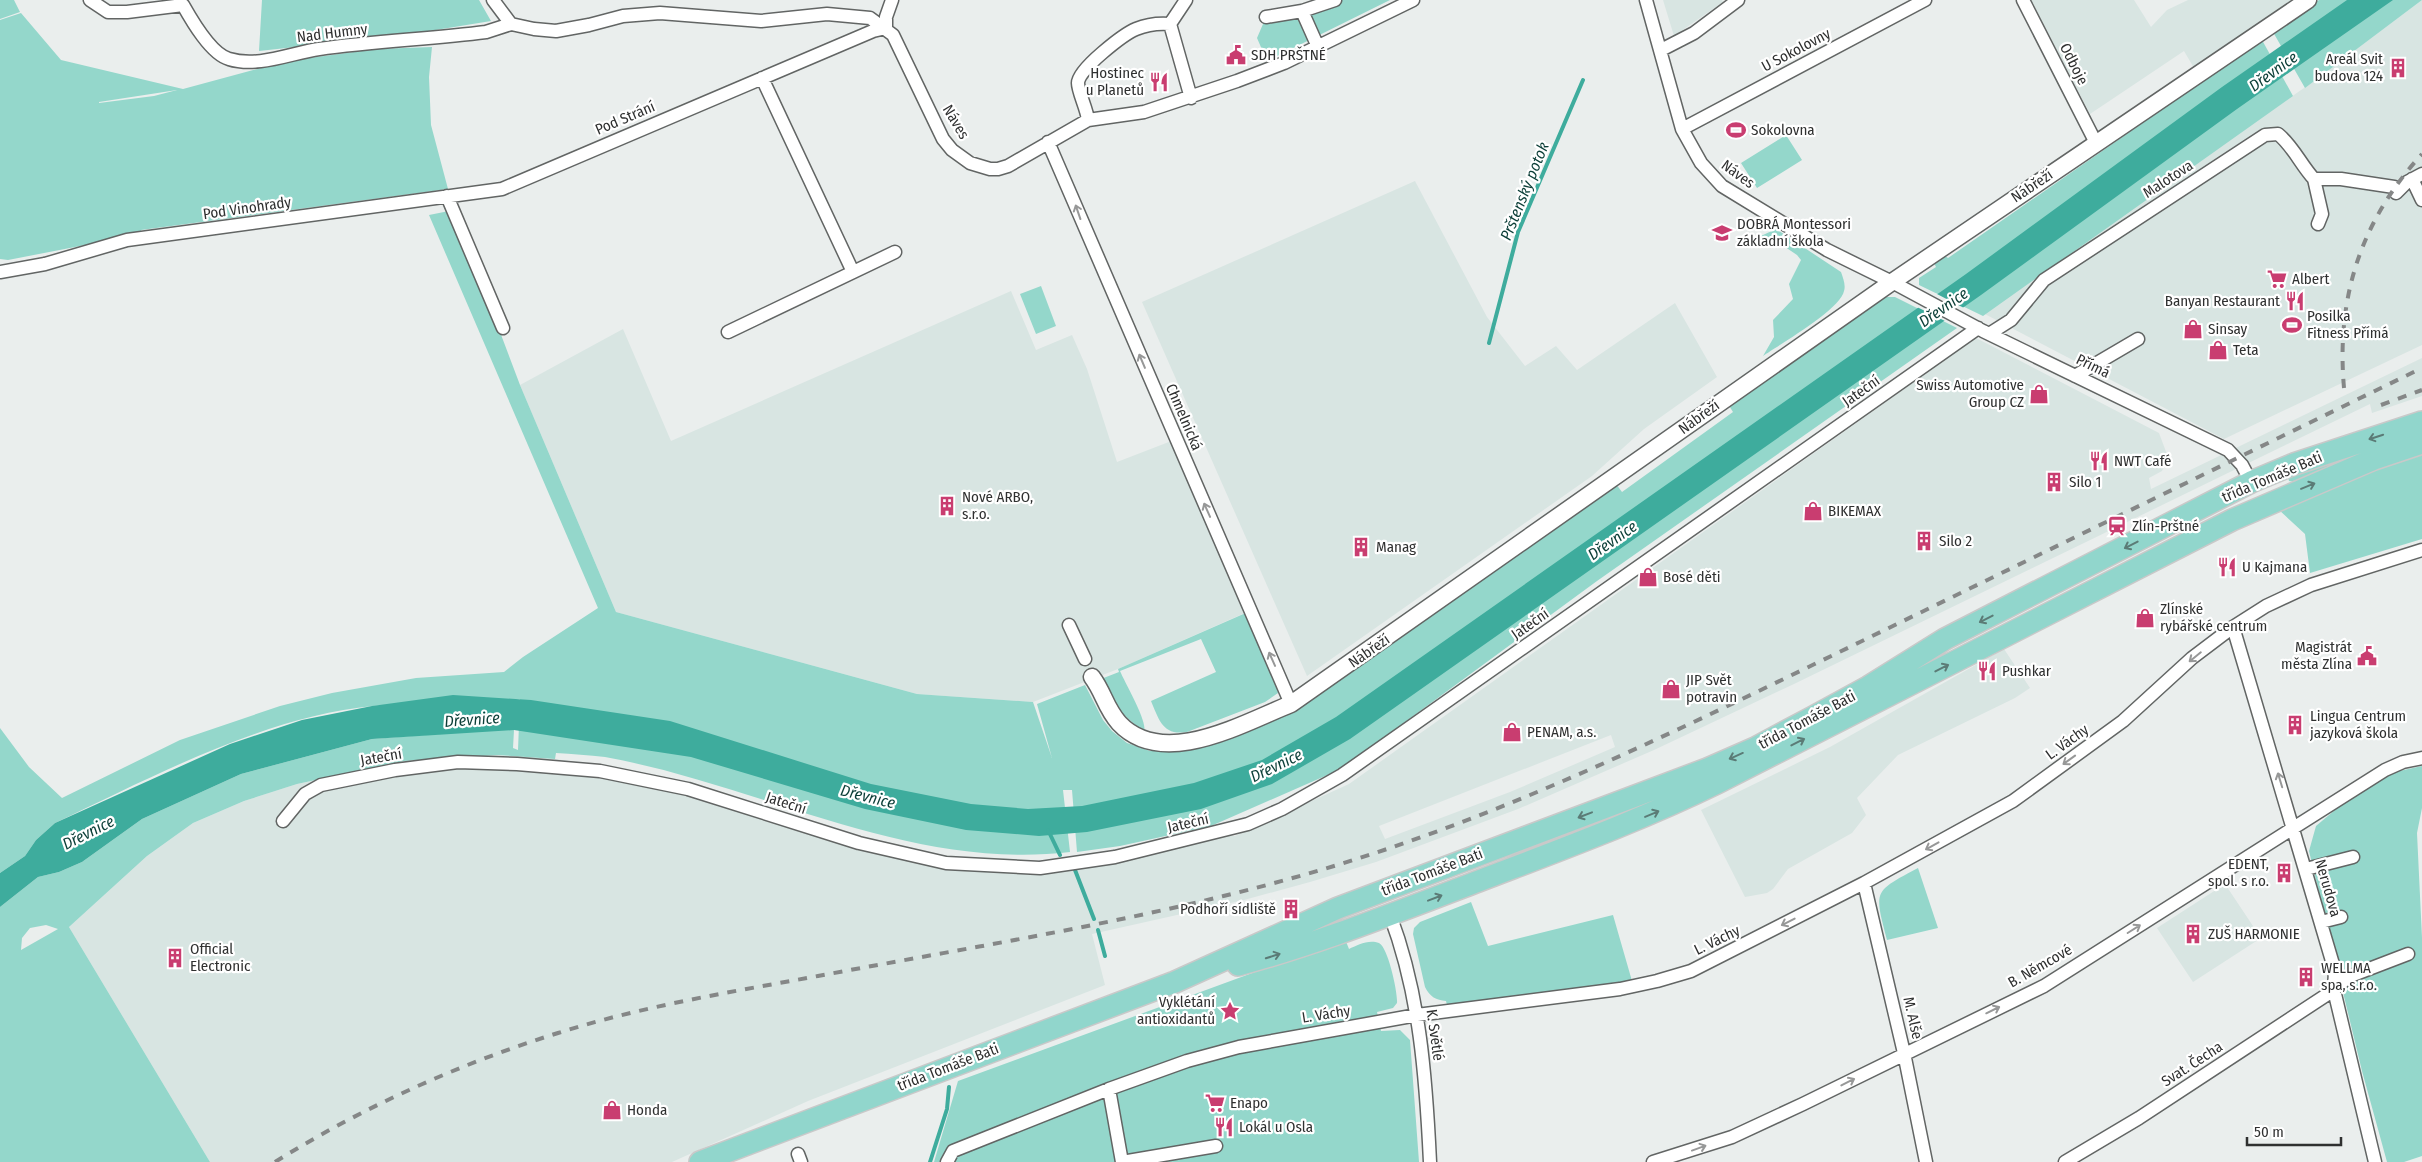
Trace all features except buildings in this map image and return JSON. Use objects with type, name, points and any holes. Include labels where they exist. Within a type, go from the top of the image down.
[{"type":"main road","name":"třída Tomáše Bati","points":[[700,1162],[1175,982],[1381,891],[1707,769],[1755,748],[1868,687],[1945,639],[2251,482],[2294,464],[2422,422]]},
{"type":"main road","name":"třída Tomáše Bati","points":[[1175,982],[1270,957],[1390,915],[1668,807],[2263,505],[2374,459],[2422,443]]},
{"type":"main road","points":[[2251,482],[2263,505]]},
{"type":"main road","points":[[1381,891],[1390,915]]},
{"type":"street","points":[[90,0],[108,12],[127,12],[183,3]]},
{"type":"street","points":[[493,0],[511,24]]},
{"type":"street","points":[[886,28],[886,17],[892,0]]},
{"type":"street","points":[[1186,0],[1170,24],[1191,98]]},
{"type":"street","points":[[1266,17],[1302,11],[1335,0]]},
{"type":"street","name":"Náves","points":[[886,28],[893,35],[943,139],[961,157],[980,167],[998,169],[1008,166],[1088,120],[1144,112],[1191,98],[1284,63],[1413,0]]},
{"type":"street","name":"Náves","points":[[1646,0],[1682,129],[1701,163],[1722,186],[1827,250],[1909,292]]},
{"type":"street","points":[[1661,50],[1694,33],[1738,0]]},
{"type":"street","name":"U Sokolovny","points":[[1682,129],[1925,0]]},
{"type":"street","name":"Odboje","points":[[2023,0],[2096,143]]},
{"type":"street","name":"Nábřeží","points":[[1092,677],[1106,708],[1121,725],[1136,737],[1156,744],[1179,743],[1204,738],[1291,704],[1892,282],[2308,0]]},
{"type":"street","name":"Nad Humny","points":[[183,3],[194,25],[220,55],[229,59],[243,61],[260,61],[319,49],[486,32],[511,24],[556,31],[642,14],[673,13],[762,21],[834,14],[862,16],[886,28]]},
{"type":"street","points":[[1302,11],[1318,47]]},
{"type":"street","points":[[1088,120],[1078,83],[1080,75],[1099,56],[1135,29],[1150,24],[1170,24]]},
{"type":"street","name":"Pod Strání","points":[[502,189],[873,31],[886,28]]},
{"type":"street","points":[[762,78],[853,272]]},
{"type":"street","name":"Malotova","points":[[1978,328],[2011,320],[2044,280],[2265,135],[2278,134],[2288,142],[2302,166],[2314,179]]},
{"type":"street","name":"Chmelnická","points":[[1048,142],[1071,191],[1079,215],[1291,704]]},
{"type":"street","points":[[2318,224],[2322,214],[2314,179],[2341,179],[2374,186],[2394,187],[2396,193],[2417,177],[2422,200]]},
{"type":"street","name":"Pod Vinohrady","points":[[0,272],[44,264],[127,240],[502,189]]},
{"type":"street","points":[[447,196],[487,303],[503,328]]},
{"type":"street","points":[[728,332],[895,252]]},
{"type":"street","name":"Přímá","points":[[1909,292],[1978,328],[2228,450],[2242,465],[2251,482]]},
{"type":"street","name":"Jateční","points":[[284,821],[305,794],[321,785],[395,770],[458,762],[517,764],[600,771],[688,789],[859,844],[946,863],[1040,868],[1115,857],[1233,829],[1282,809],[1342,775],[1978,328]]},
{"type":"street","points":[[2075,376],[2138,339]]},
{"type":"street","name":"L. Váchy","points":[[947,1162],[953,1152],[1109,1089],[1187,1061],[1238,1047],[1417,1015],[1620,989],[1658,981],[1691,971],[1864,883],[2013,801],[2123,721],[2192,658],[2233,627],[2266,606],[2311,585],[2422,550]]},
{"type":"street","points":[[1069,625],[1085,658]]},
{"type":"street","name":"Nerudova","points":[[2233,627],[2294,827],[2335,971],[2334,990],[2375,1162]]},
{"type":"street","name":"B. Němcové","points":[[1652,1162],[1732,1136],[1804,1104],[1904,1053],[2044,986],[2385,770],[2403,762],[2422,758]]},
{"type":"street","points":[[2306,869],[2353,857]]},
{"type":"street","name":"M. Alše","points":[[1864,883],[1904,1053],[1926,1162]]},
{"type":"street","name":"K. Světlé","points":[[1390,915],[1417,1015],[1423,1055],[1430,1162]]},
{"type":"street","points":[[2321,922],[2340,917]]},
{"type":"street","name":"Svat. Čecha","points":[[2065,1162],[2140,1118],[2334,990],[2348,977],[2408,954]]},
{"type":"street","points":[[1109,1089],[1122,1162],[1216,1146]]},
{"type":"shaded area","points":[[0,0],[14,0],[20,12],[0,19]]},
{"type":"shaded area","points":[[262,0],[479,0],[491,21],[405,35],[259,51]]},
{"type":"shaded area","points":[[1335,0],[1390,0],[1267,61],[1257,38],[1266,17]]},
{"type":"shaded area","points":[[1663,0],[1722,0],[1723,2],[1674,36]]},
{"type":"shaded area","points":[[2031,0],[2134,0],[2151,27],[2167,10],[2188,0],[2297,0],[2194,68],[2184,51],[2090,114]]},
{"type":"shaded area","points":[[2319,0],[2422,0],[2305,88],[2273,32]]},
{"type":"shaded area","points":[[2422,0],[2422,345],[2224,439],[1981,312],[2314,81]]},
{"type":"shaded area","points":[[21,13],[61,60],[183,89],[287,61],[376,49],[432,47],[429,77],[431,125],[448,189],[141,230],[142,234],[8,260],[0,259],[0,20]],"holes":[[[177,90],[154,96],[99,103]]]},
{"type":"shaded area","points":[[2262,40],[2293,96],[1983,316],[1919,285],[1919,278],[1936,267],[1934,263],[1945,256],[1948,258]]},
{"type":"shaded area","points":[[1786,135],[1802,160],[1757,188],[1741,163]]},
{"type":"shaded area","points":[[1415,181],[1487,317],[1525,366],[1556,346],[1577,370],[1675,303],[1717,377],[1644,429],[1592,476],[1307,676],[1142,302]]},
{"type":"shaded area","points":[[454,210],[520,385],[616,612],[917,694],[1033,702],[1052,758],[1037,704],[1085,685],[1103,720],[1112,731],[1127,743],[1150,751],[1186,750],[1300,703],[1392,644],[1616,484],[1622,492],[1733,412],[1728,404],[1885,297],[1895,297],[1957,328],[1597,581],[1341,769],[1211,826],[1120,846],[1077,852],[1072,790],[1063,790],[1070,852],[1010,855],[951,849],[893,838],[663,770],[605,757],[556,753],[555,759],[498,755],[404,761],[297,784],[244,801],[193,823],[147,856],[69,927],[210,1162],[0,1162],[0,907],[38,877],[59,872],[82,862],[142,819],[241,774],[372,739],[507,729],[514,730],[513,748],[518,750],[520,699],[373,706],[333,712],[251,735],[170,768],[55,823],[36,840],[25,856],[0,873],[0,728],[29,767],[62,798],[180,740],[280,706],[332,693],[416,678],[504,672],[523,657],[598,608],[429,215]],"holes":[[[46,925],[58,929],[21,950],[22,938],[30,928]]]},
{"type":"shaded area","points":[[1776,229],[1841,272],[1845,289],[1840,299],[1821,317],[1763,356],[1774,337],[1773,320],[1793,299],[1789,284],[1801,260],[1797,255],[1773,239],[1753,246],[1750,241]]},
{"type":"shaded area","points":[[1041,286],[1056,326],[1036,334],[1020,294]]},
{"type":"shaded area","points":[[1011,291],[1036,350],[1072,335],[1087,369],[1117,462],[1174,440],[1247,612],[1118,669],[1033,702],[917,694],[616,612],[520,385],[623,329],[671,441]]},
{"type":"shaded area","points":[[1976,338],[2159,433],[2168,457],[2162,471],[2149,478],[2151,489],[2422,358],[2422,396],[2372,413],[2370,404],[1654,750],[1518,809],[1376,862],[1244,900],[1092,934],[1105,985],[808,1101],[672,1162],[210,1162],[69,927],[147,856],[193,823],[244,801],[297,784],[404,761],[498,755],[555,759],[604,766],[693,784],[862,837],[944,856],[1023,862],[1132,855],[1224,836],[1235,836],[1349,784]],"holes":[[[1611,735],[1615,747],[1510,792],[1385,839],[1379,826]]]},
{"type":"shaded area","points":[[2422,430],[2295,482],[2289,481],[2288,477]]},
{"type":"shaded area","points":[[2422,451],[2422,539],[2310,573],[2305,534],[2278,509]]},
{"type":"shaded area","points":[[1248,612],[1276,678],[1278,693],[1265,702],[1187,732],[1172,732],[1167,729],[1160,720],[1151,701],[1216,672],[1201,639],[1120,671],[1143,720],[1144,731],[1124,715],[1109,695],[1101,679],[1119,672],[1118,669]]},
{"type":"shaded area","points":[[2004,649],[2030,688],[2015,698],[1898,755],[1857,798],[1866,815],[1852,833],[1788,869],[1773,889],[1767,893],[1745,897],[1701,810],[1830,747]]},
{"type":"shaded area","points":[[2422,766],[2422,808],[2417,833],[2422,938],[2422,1156],[2404,1162],[2387,1162],[2362,1071],[2309,851],[2316,826],[2354,794],[2395,772]]},
{"type":"shaded area","points":[[1702,778],[1678,794],[1494,864],[1550,836]]},
{"type":"shaded area","points":[[1918,868],[1938,928],[1887,940],[1880,911],[1879,902],[1881,894],[1892,882]]},
{"type":"shaded area","points":[[2225,884],[2261,938],[2193,982],[2157,928]]},
{"type":"shaded area","points":[[1471,902],[1488,946],[1613,915],[1632,981],[1447,1005],[1446,1001],[1431,996],[1425,987],[1413,934],[1414,928],[1420,922]]},
{"type":"shaded area","points":[[1345,939],[1349,949],[1367,942],[1379,943],[1389,961],[1397,1003],[1393,1008],[1377,1012],[1381,1031],[1400,1030],[1410,1040],[1419,1162],[934,1162],[958,1081]]},
{"type":"water","name":"Dřevnice","points":[[2347,0],[2393,0],[2237,109],[1981,295],[1350,739],[1272,784],[1201,809],[1087,832],[1039,836],[966,830],[865,809],[691,757],[514,730],[372,739],[241,774],[142,819],[82,862],[59,872],[38,877],[0,907],[0,873],[25,856],[36,840],[55,823],[230,744],[302,720],[372,706],[453,695],[531,700],[670,721],[871,784],[971,804],[1028,809],[1082,806],[1194,783],[1262,760],[1336,717],[1966,274],[2222,87]]},
{"type":"pier","points":[[1935,293],[1966,309],[1947,322],[1915,306]]},
{"type":"waterway","name":"Prštenský potok","points":[[1489,343],[1518,232],[1583,80]]},
{"type":"waterway","points":[[1048,830],[1060,855]]},
{"type":"waterway","points":[[1075,870],[1094,919]]},
{"type":"waterway","points":[[1098,930],[1105,956]]},
{"type":"waterway","points":[[930,1162],[947,1109],[949,1087]]},
{"type":"railway","points":[[2344,388],[2344,322],[2357,262],[2368,233],[2383,206],[2422,154]]},
{"type":"railway","points":[[275,1162],[342,1123],[412,1088],[484,1058],[590,1023],[687,1000],[1028,938],[1167,909],[1304,875],[1435,832],[1497,809],[1680,728],[2422,368]]},
{"type":"railway","points":[[2381,405],[2422,390]]},
{"type":"place","name":"SDH PRŠTNÉ","points":[[1236,55]]},
{"type":"place","name":"Areál Svit budova 124","points":[[2398,68]]},
{"type":"place","name":"Hostinec u Planetů","points":[[1159,82]]},
{"type":"place","name":"Sokolovna","points":[[1736,130]]},
{"type":"place","name":"DOBRÁ Montessori základní škola","points":[[1722,233]]},
{"type":"place","name":"Albert","points":[[2277,279]]},
{"type":"place","name":"Banyan Restaurant","points":[[2295,301]]},
{"type":"place","name":"Posilka Fitness Přímá","points":[[2292,325]]},
{"type":"place","name":"Sinsay","points":[[2193,329]]},
{"type":"place","name":"Teta","points":[[2218,350]]},
{"type":"place","name":"Swiss Automotive Group CZ","points":[[2039,394]]},
{"type":"place","name":"NWT Café","points":[[2099,461]]},
{"type":"place","name":"Silo 1","points":[[2054,482]]},
{"type":"place","name":"Nové ARBO, s.r.o.","points":[[947,506]]},
{"type":"place","name":"BIKEMAX","points":[[1813,511]]},
{"type":"place","name":"Zlín-Prštné","points":[[2117,526]]},
{"type":"place","name":"Silo 2","points":[[1924,541]]},
{"type":"place","name":"Manag","points":[[1361,547]]},
{"type":"place","name":"U Kajmana","points":[[2227,567]]},
{"type":"place","name":"Bosé děti","points":[[1648,577]]},
{"type":"place","name":"Zlínské rybářské centrum","points":[[2145,618]]},
{"type":"place","name":"Magistrát města Zlína","points":[[2367,656]]},
{"type":"place","name":"Pushkar","points":[[1987,671]]},
{"type":"place","name":"JIP Svět potravin","points":[[1671,689]]},
{"type":"place","name":"Lingua Centrum jazyková škola","points":[[2295,725]]},
{"type":"place","name":"PENAM, a.s.","points":[[1512,732]]},
{"type":"place","name":"EDENT, spol. s r.o.","points":[[2284,873]]},
{"type":"place","name":"Podhoří sídliště","points":[[1291,909]]},
{"type":"place","name":"ZUŠ HARMONIE","points":[[2193,934]]},
{"type":"place","name":"Official Electronic","points":[[175,958]]},
{"type":"place","name":"WELLMA spa, s.r.o.","points":[[2306,977]]},
{"type":"place","name":"Vyklétání antioxidantů","points":[[1230,1011]]},
{"type":"place","name":"Enapo","points":[[1215,1103]]},
{"type":"place","name":"Honda","points":[[612,1110]]},
{"type":"place","name":"Lokál u Osla","points":[[1224,1127]]}]
